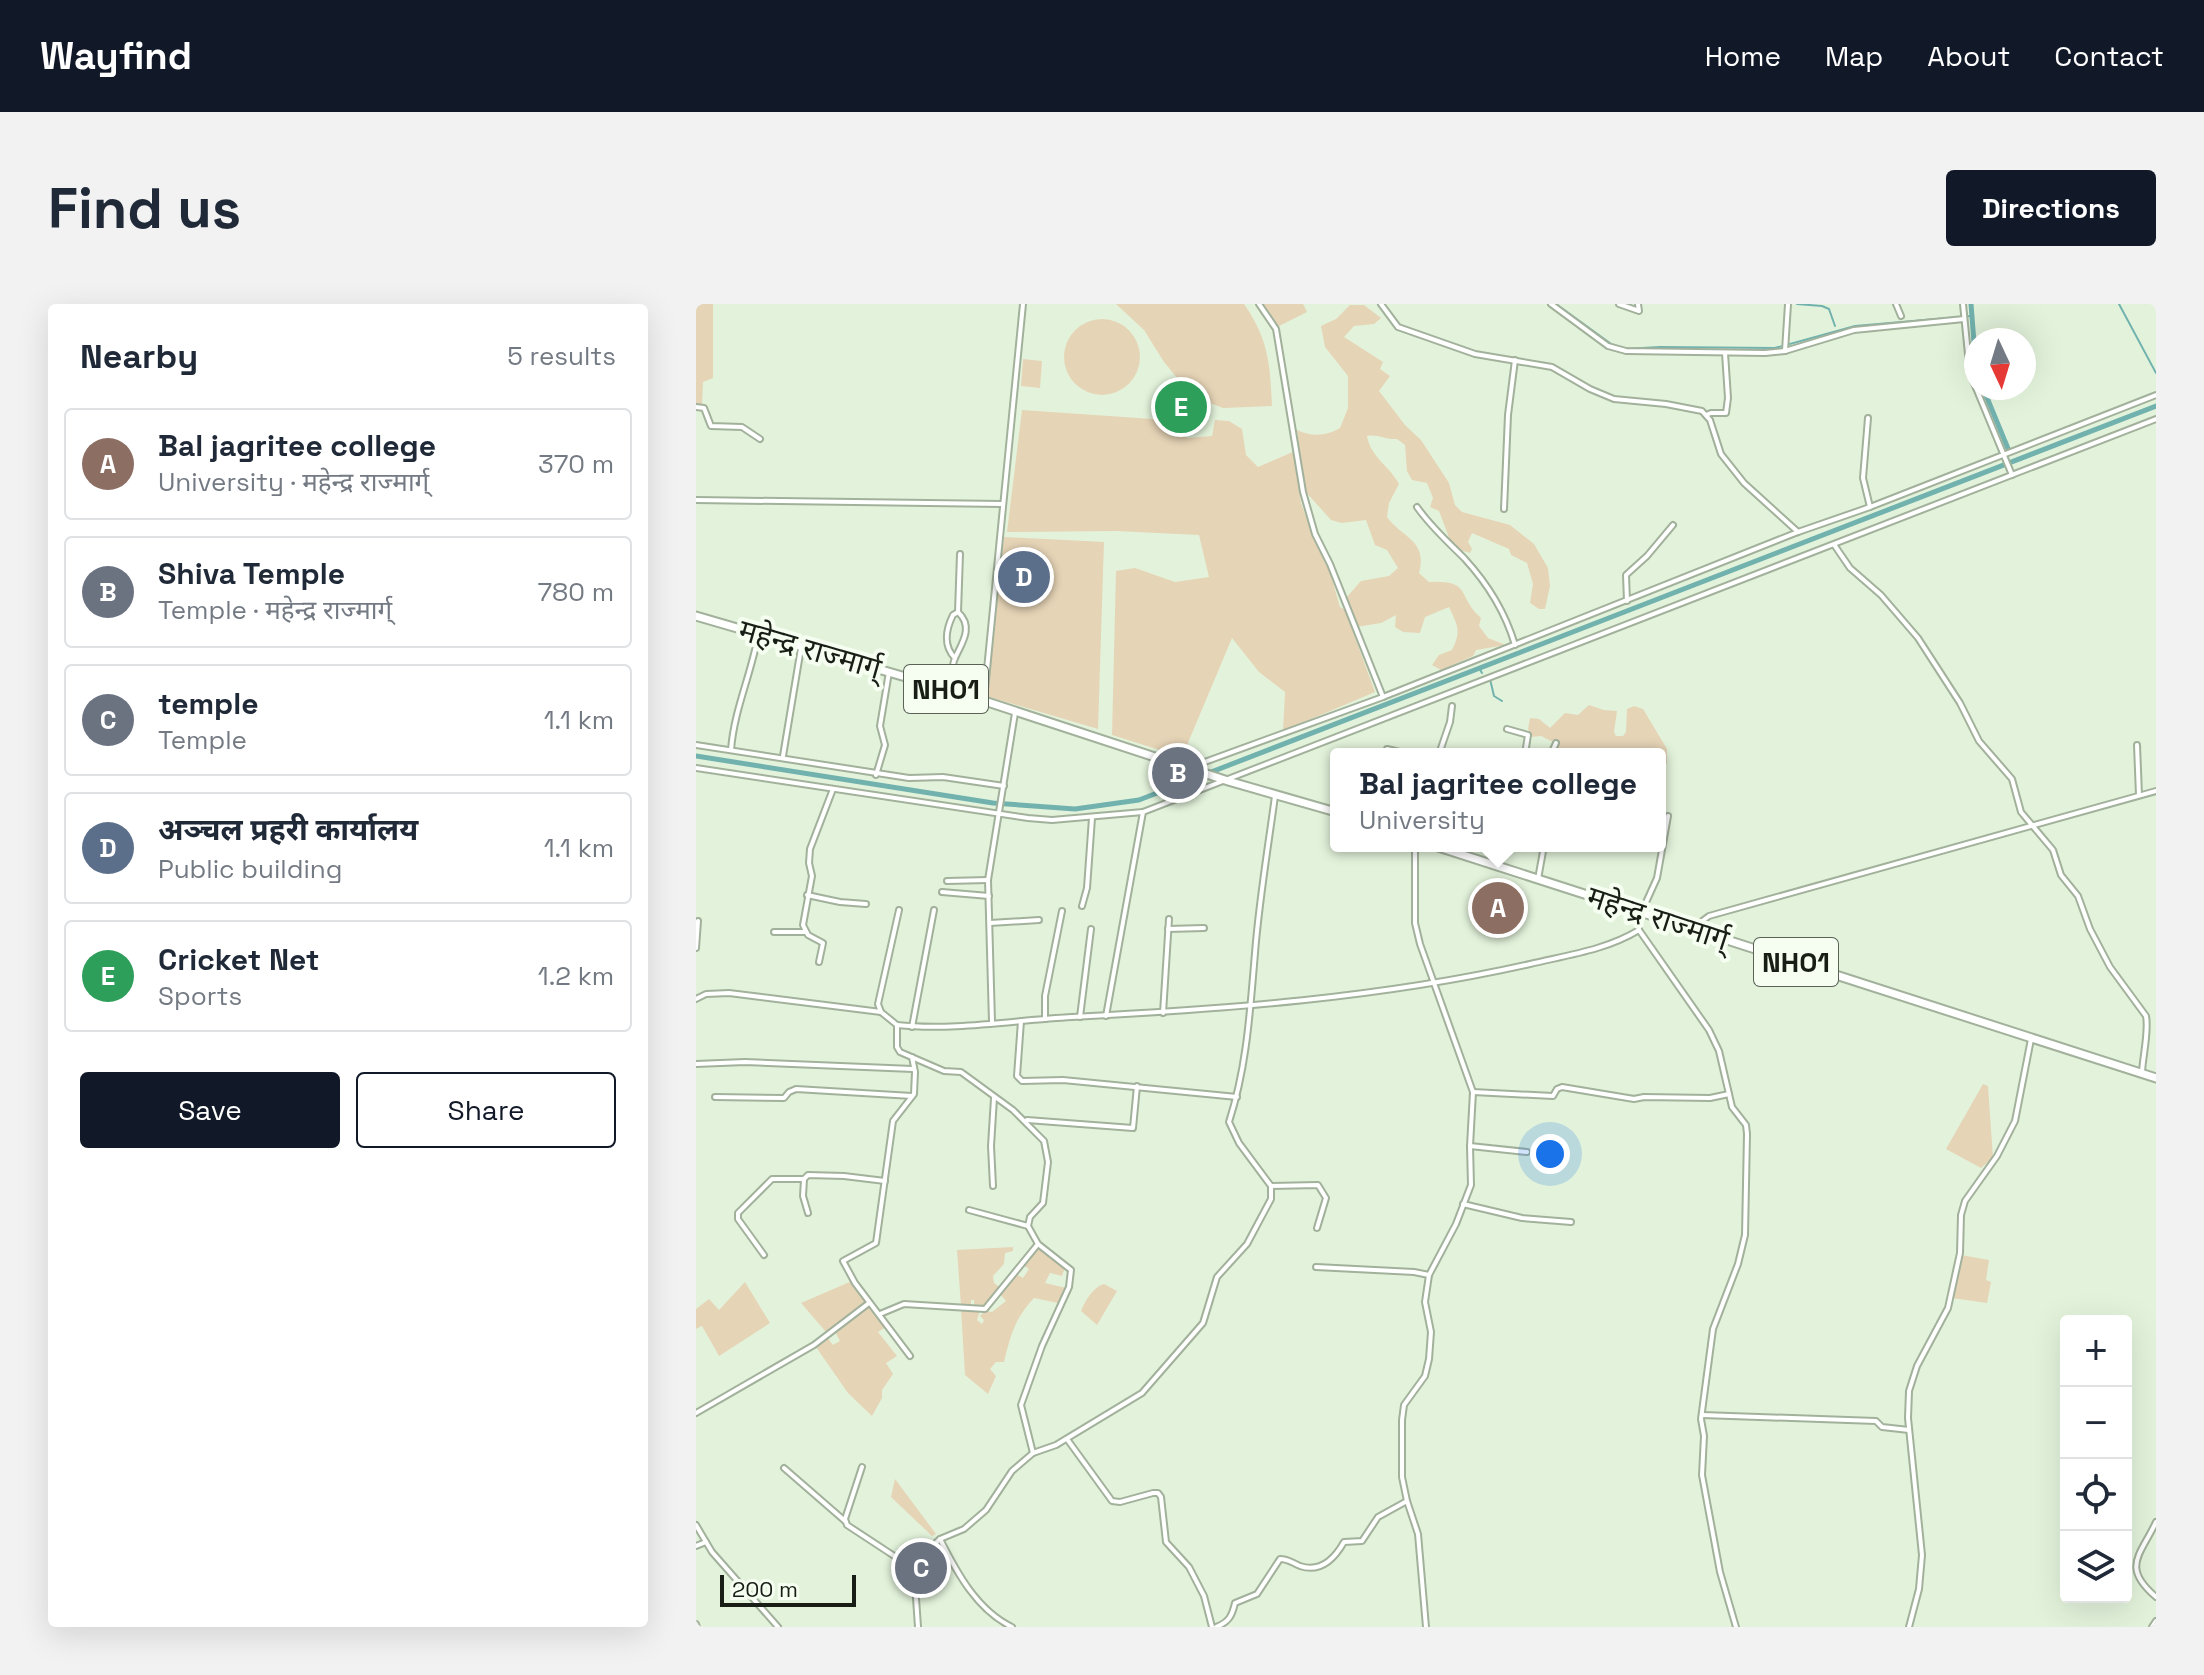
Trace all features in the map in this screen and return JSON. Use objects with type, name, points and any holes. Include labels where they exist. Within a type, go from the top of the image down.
[{"type":"highway","name":"महेन्द्र राज्मार्ग्","points":[[696,616],[984,700],[1224,779],[1330,810]]},
{"type":"highway","name":"महेन्द्र राज्मार्ग्","points":[[1455,852],[2156,1078]]},
{"type":"street","points":[[984,700],[1023,304]]},
{"type":"street","points":[[1259,304],[1276,329],[1303,492],[1315,534],[1383,697]]},
{"type":"street","points":[[1381,304],[1398,327],[1475,354],[1552,367],[1614,399],[1702,411],[1710,420],[1721,454],[1744,483],[1798,532]]},
{"type":"street","points":[[1551,304],[1618,350],[1765,353],[1785,351],[1854,330],[1963,316]]},
{"type":"street","points":[[1619,304],[1639,311],[1638,304]]},
{"type":"street","points":[[1785,351],[1788,304]]},
{"type":"street","points":[[1896,304],[1901,316]]},
{"type":"street","points":[[1963,304],[1964,328]]},
{"type":"street","points":[[1706,415],[1726,413],[1725,353]]},
{"type":"street","points":[[1504,509],[1508,415],[1515,360]]},
{"type":"street","points":[[1191,768],[1383,697],[1798,532],[2004,456],[2156,395]]},
{"type":"street","points":[[1981,400],[2011,473]]},
{"type":"street","points":[[696,407],[704,408],[711,426],[742,427],[760,439]]},
{"type":"street","points":[[1868,418],[1863,478],[1870,507]]},
{"type":"street","points":[[696,768],[1052,820],[1143,812],[2156,419]]},
{"type":"street","points":[[696,500],[1002,504]]},
{"type":"street","points":[[1417,507],[1429,525],[1466,560],[1495,596],[1507,618],[1515,645]]},
{"type":"street","points":[[1627,601],[1626,575],[1673,525]]},
{"type":"street","points":[[1834,546],[1850,568],[1881,595],[1918,638],[1960,703],[1979,741],[2012,779],[2021,812],[2053,850],[2061,875],[2078,896],[2090,929],[2110,967],[2146,1016],[2148,1025],[2142,1074]]},
{"type":"street","points":[[958,612],[960,554]]},
{"type":"street","points":[[955,658],[946,636],[953,615],[958,612]]},
{"type":"street","points":[[950,690],[955,658],[966,639],[967,627],[958,612]]},
{"type":"street","points":[[731,750],[733,721],[751,668],[758,633]]},
{"type":"street","points":[[783,757],[801,648]]},
{"type":"street","points":[[877,774],[885,745],[880,726],[889,672]]},
{"type":"street","points":[[1441,748],[1452,706]]},
{"type":"street","points":[[992,1023],[988,880],[1016,711]]},
{"type":"street","points":[[1507,729],[1528,735],[1526,748]]},
{"type":"street","points":[[1554,748],[1556,743]]},
{"type":"street","points":[[696,745],[877,774],[909,778],[943,777],[1004,786]]},
{"type":"street","points":[[2137,745],[2139,795]]},
{"type":"street","points":[[806,932],[803,925],[812,876],[810,849],[833,789]]},
{"type":"street","points":[[1691,929],[1709,916],[2156,791]]},
{"type":"street","points":[[918,1627],[914,1569],[922,1556],[940,1539],[964,1529],[986,1510],[1012,1471],[1033,1453],[1067,1439],[1142,1393],[1203,1323],[1217,1277],[1238,1256],[1271,1199],[1271,1186],[1239,1143],[1229,1122],[1237,1097],[1252,1006],[1255,954],[1276,793]]},
{"type":"street","points":[[1106,1016],[1143,812]]},
{"type":"street","points":[[1666,827],[1668,816]]},
{"type":"street","points":[[1082,906],[1087,888],[1092,818]]},
{"type":"street","points":[[1415,852],[1415,923],[1420,944],[1473,1092],[1471,1185],[1429,1275],[1425,1302],[1431,1332],[1429,1359],[1425,1376],[1404,1405],[1402,1420],[1401,1460],[1407,1501],[1418,1534],[1426,1627]]},
{"type":"street","points":[[1494,864],[1497,852]]},
{"type":"street","points":[[1538,879],[1543,852]]},
{"type":"street","points":[[1662,852],[1657,878],[1638,920],[1639,930],[1709,1030],[1719,1051],[1732,1107],[1746,1125],[1747,1134],[1745,1235],[1738,1264],[1713,1329],[1702,1415],[1702,1475],[1720,1572],[1736,1627]]},
{"type":"street","points":[[947,881],[988,880]]},
{"type":"street","points":[[942,892],[989,896]]},
{"type":"street","points":[[807,895],[866,904]]},
{"type":"street","points":[[899,910],[878,1004],[881,1012],[897,1025],[912,1027],[1252,1006],[1435,983],[1617,944],[1639,930]]},
{"type":"street","points":[[912,1027],[934,910]]},
{"type":"street","points":[[1045,1019],[1045,996],[1062,911]]},
{"type":"street","points":[[1163,1013],[1169,919]]},
{"type":"street","points":[[990,923],[1039,920]]},
{"type":"street","points":[[696,948],[698,921]]},
{"type":"street","points":[[1168,929],[1204,928]]},
{"type":"street","points":[[1080,1017],[1091,929]]},
{"type":"street","points":[[774,932],[806,932],[823,943],[819,962]]},
{"type":"street","points":[[696,999],[706,994],[729,993],[881,1012]]},
{"type":"street","points":[[1021,1021],[1017,1076],[1022,1081],[1063,1080],[1237,1097]]},
{"type":"street","points":[[897,1025],[898,1050],[944,1071],[961,1072],[1024,1120],[1044,1141],[1048,1162],[1043,1203],[1030,1217],[1028,1226],[1038,1244],[1071,1270],[1069,1287],[1042,1346],[1021,1405],[1033,1453]]},
{"type":"street","points":[[1909,1627],[1919,1589],[1922,1555],[1907,1403],[1917,1366],[1948,1308],[1960,1253],[1961,1215],[1965,1201],[2007,1139],[2025,1079],[2031,1039]]},
{"type":"street","points":[[910,1356],[843,1261],[876,1243],[893,1121],[912,1096],[915,1069],[912,1057]]},
{"type":"street","points":[[696,1064],[745,1062],[915,1069]]},
{"type":"street","points":[[1024,1120],[1133,1128],[1137,1086]]},
{"type":"street","points":[[1473,1092],[1553,1096],[1562,1087],[1634,1099],[1710,1098],[1729,1094]]},
{"type":"street","points":[[715,1097],[784,1098],[796,1089],[912,1096]]},
{"type":"street","points":[[993,1186],[991,1146],[994,1098]]},
{"type":"street","points":[[1470,1146],[1527,1152]]},
{"type":"street","points":[[764,1255],[738,1219],[738,1213],[772,1179],[804,1179],[808,1175],[885,1181]]},
{"type":"street","points":[[804,1179],[803,1196],[808,1213]]},
{"type":"street","points":[[1271,1186],[1318,1185],[1326,1198],[1317,1228]]},
{"type":"street","points":[[1463,1204],[1522,1218],[1571,1222]]},
{"type":"street","points":[[969,1210],[1028,1226]]},
{"type":"street","points":[[880,1314],[904,1304],[985,1309],[1038,1244]]},
{"type":"street","points":[[1316,1267],[1429,1275]]},
{"type":"street","points":[[696,1413],[801,1354],[870,1302]]},
{"type":"street","points":[[1702,1415],[1876,1421],[1882,1427],[1909,1430]]},
{"type":"street","points":[[1067,1439],[1112,1501],[1158,1493],[1166,1542],[1189,1567],[1204,1596],[1214,1627],[1226,1623],[1232,1616],[1235,1603],[1257,1594],[1280,1559],[1302,1567],[1320,1567],[1336,1556],[1344,1542],[1362,1541],[1378,1517],[1407,1501]]},
{"type":"street","points":[[846,1522],[862,1467]]},
{"type":"street","points":[[784,1468],[846,1522],[914,1569]]},
{"type":"street","points":[[2156,1522],[2136,1561],[2140,1583],[2156,1597]]},
{"type":"street","points":[[696,1525],[706,1542],[778,1627]]},
{"type":"street","points":[[940,1539],[966,1587],[997,1620],[1012,1627]]},
{"type":"street","points":[[696,1546],[706,1542]]},
{"type":"street","points":[[2152,1627],[2156,1621]]},
{"type":"shaded area","points":[[696,304],[713,304],[713,378],[703,382],[702,405],[696,405]]},
{"type":"shaded area","points":[[1116,304],[1244,304],[1259,329],[1267,353],[1272,406],[1223,408],[1192,396],[1164,362],[1144,330]]},
{"type":"shaded area","points":[[1263,304],[1303,304],[1307,312],[1277,327]]},
{"type":"shaded area","points":[[1350,305],[1364,305],[1381,318],[1374,324],[1354,326],[1344,337],[1383,362],[1380,369],[1390,376],[1379,391],[1421,440],[1449,483],[1455,505],[1462,512],[1510,525],[1534,544],[1548,568],[1550,586],[1545,609],[1539,609],[1530,603],[1533,584],[1527,563],[1511,555],[1509,549],[1472,533],[1468,542],[1472,549],[1470,553],[1453,548],[1439,511],[1430,507],[1433,498],[1427,483],[1412,480],[1407,471],[1405,445],[1397,439],[1367,436],[1376,456],[1399,484],[1389,503],[1387,517],[1417,546],[1421,562],[1419,573],[1429,582],[1458,587],[1481,618],[1479,626],[1488,638],[1506,645],[1476,650],[1473,656],[1441,670],[1432,665],[1439,655],[1452,650],[1458,632],[1449,607],[1425,617],[1420,633],[1403,632],[1395,627],[1396,615],[1381,623],[1356,627],[1346,598],[1361,581],[1389,576],[1398,568],[1387,550],[1375,545],[1366,520],[1342,523],[1331,520],[1304,490],[1297,430],[1313,435],[1335,431],[1340,428],[1348,408],[1348,376],[1325,347],[1321,326],[1336,319]]},
{"type":"shaded area","points":[[1102,319],[1116,322],[1129,330],[1137,343],[1140,357],[1137,371],[1129,384],[1116,392],[1102,395],[1088,392],[1075,384],[1067,371],[1064,357],[1067,343],[1075,330],[1088,322]]},
{"type":"shaded area","points":[[1023,359],[1042,361],[1040,388],[1021,386]]},
{"type":"shaded area","points":[[1022,410],[1182,421],[1187,438],[1212,436],[1215,420],[1229,421],[1242,429],[1246,455],[1258,467],[1295,451],[1301,503],[1328,565],[1340,607],[1345,610],[1375,692],[1283,731],[1285,692],[1259,672],[1232,638],[1182,757],[1112,735],[1116,571],[1135,568],[1175,582],[1209,577],[1199,535],[1116,531],[1007,532]]},
{"type":"shaded area","points":[[1004,537],[1104,542],[1098,729],[986,696]]},
{"type":"shaded area","points":[[1589,705],[1617,711],[1614,732],[1616,736],[1623,736],[1627,709],[1634,706],[1643,709],[1667,749],[1667,764],[1666,748],[1551,748],[1553,742],[1541,736],[1531,737],[1528,729],[1530,718],[1539,719],[1550,728],[1565,713],[1578,715]]},
{"type":"shaded area","points":[[1983,1084],[1988,1086],[1993,1158],[1981,1168],[1946,1149]]},
{"type":"shaded area","points":[[1013,1247],[1013,1251],[1005,1253],[1004,1264],[993,1276],[994,1283],[1002,1289],[983,1308],[974,1308],[974,1300],[971,1300],[971,1307],[961,1306],[957,1250]]},
{"type":"shaded area","points":[[1040,1247],[1065,1267],[1062,1276],[1050,1273],[1045,1283],[1066,1288],[1058,1303],[1034,1298],[1027,1306],[1014,1328],[1004,1362],[996,1362],[990,1369],[996,1376],[988,1394],[965,1375],[961,1309],[980,1310],[977,1320],[982,1324],[984,1320],[980,1316],[985,1311],[992,1312],[1006,1301],[1000,1294],[1016,1274],[1023,1278],[1029,1269],[1023,1265]]},
{"type":"shaded area","points":[[1961,1255],[1989,1260],[1986,1280],[1991,1282],[1987,1303],[1952,1298]]},
{"type":"shaded area","points":[[852,1281],[869,1302],[827,1333],[801,1303]]},
{"type":"shaded area","points":[[745,1282],[770,1323],[719,1356],[702,1326],[696,1329],[696,1309],[709,1299],[719,1310]]},
{"type":"shaded area","points":[[1104,1284],[1117,1291],[1097,1325],[1081,1311],[1093,1291]]},
{"type":"shaded area","points":[[870,1303],[887,1326],[878,1332],[897,1356],[886,1363],[893,1374],[882,1390],[882,1398],[872,1416],[848,1393],[816,1347],[826,1336],[833,1345],[840,1341],[834,1330]]},
{"type":"shaded area","points":[[895,1479],[936,1534],[932,1536],[891,1497]]},
{"type":"waterway","points":[[1556,304],[1614,346]]},
{"type":"waterway","points":[[1797,304],[1829,309],[1835,326]]},
{"type":"waterway","points":[[1971,304],[1973,328]]},
{"type":"waterway","points":[[2119,304],[2156,373]]},
{"type":"waterway","points":[[1624,349],[1775,348],[1855,326],[1971,316]]},
{"type":"waterway","points":[[1988,400],[2009,451]]},
{"type":"waterway","points":[[696,756],[993,803],[1075,809],[1139,800],[2156,406]]},
{"type":"waterway","points":[[1479,668],[1482,673]]},
{"type":"waterway","points":[[1490,679],[1494,696],[1502,701]]},
{"type":"place","name":"Cricket Net","points":[[1181,407]]},
{"type":"place","name":"अञ्चल प्रहरी कार्यालय","points":[[1024,577]]},
{"type":"place","name":"Shiva Temple","points":[[1178,773]]},
{"type":"place","name":"Bal jagritee college","points":[[1498,908]]},
{"type":"place","name":"temple","points":[[921,1568]]}]
